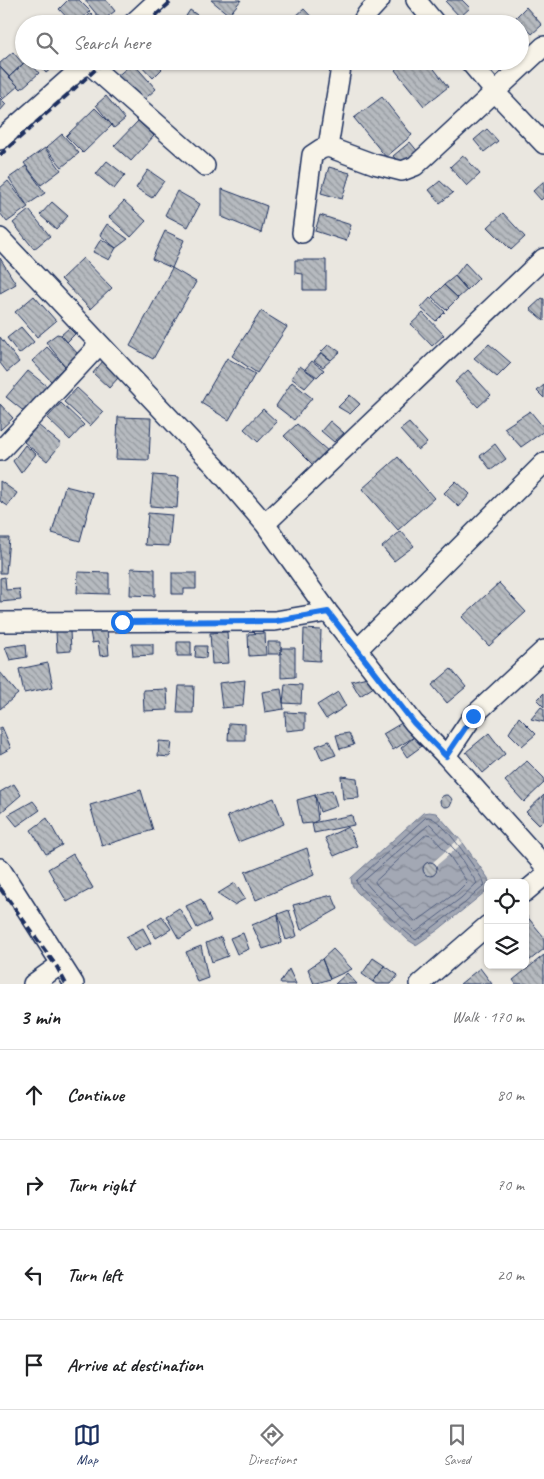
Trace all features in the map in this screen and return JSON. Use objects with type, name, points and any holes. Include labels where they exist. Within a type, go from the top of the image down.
[{"type":"street","points":[[142,15],[158,0]]},
{"type":"street","points":[[366,15],[380,0]]},
{"type":"street","points":[[416,0],[428,15]]},
{"type":"street","points":[[529,60],[544,46]]},
{"type":"street","points":[[0,140],[79,70]]},
{"type":"street","points":[[97,70],[206,166]]},
{"type":"street","points":[[328,147],[341,70]]},
{"type":"street","points":[[477,70],[544,144]]},
{"type":"street","points":[[302,233],[312,155],[328,147],[374,164],[402,171],[415,166],[518,70]]},
{"type":"street","points":[[0,238],[215,466],[265,524],[328,612],[414,723],[544,865]]},
{"type":"street","points":[[265,524],[544,258]]},
{"type":"street","points":[[0,451],[100,344]]},
{"type":"street","points":[[357,650],[544,463]]},
{"type":"street","points":[[0,622],[276,621],[328,612]]},
{"type":"street","points":[[446,756],[473,716],[544,650]]},
{"type":"street","points":[[0,868],[74,984]]},
{"type":"street","points":[[529,889],[544,876]]},
{"type":"street","points":[[420,984],[484,928]]},
{"type":"street","points":[[33,984],[61,964]]},
{"type":"water","points":[[423,813],[436,813],[463,843],[488,879],[484,879],[484,893],[416,945],[408,940],[357,892],[352,885],[351,878]]},
{"type":"pier","points":[[459,839],[463,843],[437,865],[438,870],[436,874],[429,877],[425,874],[423,870],[424,865],[428,862],[433,862]]},
{"type":"building","points":[[68,0],[79,0],[90,11],[86,15],[65,15],[59,9]]},
{"type":"building","points":[[85,0],[106,0],[115,11],[110,15],[97,15]]},
{"type":"building","points":[[211,0],[241,0],[229,15]]},
{"type":"building","points":[[448,0],[462,0],[470,8],[462,15],[458,15],[446,2]]},
{"type":"building","points":[[526,7],[542,25],[532,34],[529,31],[529,15],[518,15]]},
{"type":"building","points":[[304,9],[310,15],[297,15]]},
{"type":"building","points":[[190,10],[197,15],[187,15]]},
{"type":"building","points":[[13,52],[15,54],[15,70],[17,70],[9,77],[0,67],[0,63]]},
{"type":"building","points":[[0,67],[18,86],[3,99],[0,96]]},
{"type":"building","points":[[16,70],[36,70],[39,73],[21,89],[9,77]]},
{"type":"building","points":[[124,70],[139,70],[156,89],[139,104],[116,77]]},
{"type":"building","points":[[146,70],[161,70],[153,78]]},
{"type":"building","points":[[395,70],[435,70],[448,87],[424,106]]},
{"type":"building","points":[[106,96],[125,119],[114,128],[96,105]]},
{"type":"building","points":[[382,97],[412,135],[386,157],[354,118]]},
{"type":"building","points":[[0,98],[6,104],[0,111]]},
{"type":"building","points":[[95,108],[112,125],[83,153],[66,136]]},
{"type":"building","points":[[138,121],[154,136],[131,161],[114,146]]},
{"type":"building","points":[[487,129],[498,141],[484,152],[474,140]]},
{"type":"building","points":[[62,134],[79,153],[62,167],[46,148]]},
{"type":"building","points":[[410,142],[419,153],[402,167],[393,156]]},
{"type":"building","points":[[45,148],[61,170],[41,185],[24,163]]},
{"type":"building","points":[[463,155],[480,174],[467,186],[450,167]]},
{"type":"building","points":[[107,161],[125,175],[114,189],[96,174]]},
{"type":"building","points":[[26,166],[45,193],[27,205],[9,178]]},
{"type":"building","points":[[329,167],[350,173],[342,199],[321,193]]},
{"type":"building","points":[[148,170],[164,181],[152,198],[136,188]]},
{"type":"building","points":[[8,181],[28,207],[7,222],[0,213],[0,188]]},
{"type":"building","points":[[440,181],[453,193],[440,203],[429,190]]},
{"type":"building","points":[[544,181],[544,197],[541,200],[533,191]]},
{"type":"building","points":[[222,189],[267,206],[261,233],[222,217]]},
{"type":"building","points":[[177,191],[200,204],[188,227],[165,215]]},
{"type":"building","points":[[124,201],[146,221],[131,237],[109,217]]},
{"type":"building","points":[[52,202],[68,216],[56,229],[40,215]]},
{"type":"building","points":[[29,210],[50,236],[34,249],[13,223]]},
{"type":"building","points":[[503,213],[525,237],[511,250],[488,227]]},
{"type":"building","points":[[320,215],[351,225],[346,241],[315,231]]},
{"type":"building","points":[[107,224],[128,239],[116,248],[100,235]]},
{"type":"building","points":[[165,231],[184,240],[172,268],[152,259]]},
{"type":"building","points":[[101,239],[116,248],[109,260],[93,252]]},
{"type":"building","points":[[0,258],[16,284],[0,293]]},
{"type":"building","points":[[83,258],[112,288],[90,309],[61,279]]},
{"type":"building","points":[[295,260],[326,260],[326,290],[303,290],[303,274],[295,273]]},
{"type":"building","points":[[465,263],[479,278],[467,290],[455,276]]},
{"type":"building","points":[[172,268],[196,282],[153,359],[130,346]]},
{"type":"building","points":[[455,276],[467,290],[458,298],[444,285]]},
{"type":"building","points":[[444,285],[458,298],[446,310],[432,297]]},
{"type":"building","points":[[34,296],[56,321],[37,337],[15,312]]},
{"type":"building","points":[[430,298],[445,312],[436,321],[421,308]]},
{"type":"building","points":[[542,298],[544,299],[544,321],[530,309]]},
{"type":"building","points":[[261,311],[287,327],[257,373],[232,356]]},
{"type":"building","points":[[423,313],[444,335],[432,346],[411,324]]},
{"type":"building","points":[[21,327],[34,342],[19,354],[7,338]]},
{"type":"building","points":[[69,328],[75,334],[67,342],[61,335]]},
{"type":"building","points":[[57,334],[61,335],[78,354],[65,366],[46,342]]},
{"type":"building","points":[[0,337],[19,362],[7,372],[0,363]]},
{"type":"building","points":[[329,344],[340,352],[331,360],[321,352]]},
{"type":"building","points":[[489,344],[511,363],[497,377],[474,358]]},
{"type":"building","points":[[47,347],[65,366],[51,381],[32,361]]},
{"type":"building","points":[[321,353],[331,360],[323,367],[314,361]]},
{"type":"building","points":[[227,358],[255,374],[229,420],[201,403]]},
{"type":"building","points":[[103,361],[119,377],[109,388],[93,373]]},
{"type":"building","points":[[312,361],[324,370],[317,377],[305,369]]},
{"type":"building","points":[[300,366],[315,377],[305,388],[291,378]]},
{"type":"building","points":[[468,370],[491,395],[478,407],[455,382]]},
{"type":"building","points":[[28,371],[48,387],[26,413],[6,397]]},
{"type":"building","points":[[292,382],[312,398],[294,420],[276,406]]},
{"type":"building","points":[[544,385],[544,398],[537,391]]},
{"type":"building","points":[[77,388],[103,412],[90,426],[64,402]]},
{"type":"building","points":[[350,395],[360,404],[350,414],[338,407]]},
{"type":"building","points":[[61,403],[84,425],[70,440],[47,418]]},
{"type":"building","points":[[0,404],[13,418],[0,430]]},
{"type":"building","points":[[263,409],[277,422],[258,442],[244,429]]},
{"type":"building","points":[[530,411],[544,428],[544,431],[521,447],[504,428]]},
{"type":"building","points":[[118,417],[151,418],[149,460],[116,459]]},
{"type":"building","points":[[330,421],[344,433],[334,442],[321,431]]},
{"type":"building","points":[[409,423],[427,443],[418,450],[400,430]]},
{"type":"building","points":[[297,424],[329,452],[313,465],[284,436]]},
{"type":"building","points":[[38,425],[61,444],[47,461],[24,442]]},
{"type":"building","points":[[495,444],[506,459],[491,470],[480,456]]},
{"type":"building","points":[[25,445],[36,454],[21,473],[13,461]]},
{"type":"building","points":[[398,457],[434,498],[398,530],[362,489]]},
{"type":"building","points":[[153,475],[179,477],[177,508],[150,506]]},
{"type":"building","points":[[0,481],[17,493],[8,506],[0,501]]},
{"type":"building","points":[[456,481],[470,494],[459,507],[444,493]]},
{"type":"building","points":[[65,486],[93,493],[80,541],[52,533]]},
{"type":"building","points":[[148,513],[172,515],[169,546],[145,545]]},
{"type":"building","points":[[401,531],[414,546],[394,561],[382,547]]},
{"type":"building","points":[[0,538],[9,538],[6,573],[0,573]]},
{"type":"building","points":[[131,568],[155,569],[155,596],[130,595]]},
{"type":"building","points":[[78,572],[109,573],[109,594],[77,593]]},
{"type":"building","points":[[172,573],[196,573],[196,589],[184,589],[184,594],[172,594]]},
{"type":"building","points":[[5,577],[6,590],[19,589],[21,600],[0,602],[0,578]]},
{"type":"building","points":[[499,583],[526,612],[489,646],[462,617]]},
{"type":"building","points":[[107,629],[109,655],[100,656],[98,642],[92,643],[90,631]]},
{"type":"building","points":[[304,629],[321,630],[320,661],[303,660]]},
{"type":"building","points":[[56,631],[70,631],[71,651],[57,652]]},
{"type":"building","points":[[227,632],[229,663],[212,664],[210,633]]},
{"type":"building","points":[[265,633],[266,655],[249,656],[248,634]]},
{"type":"building","points":[[177,642],[191,642],[191,656],[177,656]]},
{"type":"building","points":[[268,642],[281,642],[281,654],[268,654]]},
{"type":"building","points":[[26,644],[27,657],[10,660],[5,647]]},
{"type":"building","points":[[132,644],[153,644],[153,655],[133,656]]},
{"type":"building","points":[[196,646],[207,646],[206,658],[195,657]]},
{"type":"building","points":[[281,648],[295,648],[295,677],[281,678]]},
{"type":"building","points":[[48,663],[53,687],[24,693],[19,669]]},
{"type":"building","points":[[451,669],[466,687],[447,703],[432,685]]},
{"type":"building","points":[[0,672],[18,694],[0,709]]},
{"type":"building","points":[[371,676],[377,685],[360,696],[351,681]]},
{"type":"building","points":[[245,680],[243,706],[222,708],[219,683]]},
{"type":"building","points":[[285,684],[302,685],[301,704],[283,703]]},
{"type":"building","points":[[179,686],[194,686],[193,713],[177,713]]},
{"type":"building","points":[[167,689],[168,710],[144,711],[143,690]]},
{"type":"building","points":[[281,689],[284,709],[265,712],[262,692]]},
{"type":"building","points":[[338,692],[346,706],[326,719],[317,705]]},
{"type":"building","points":[[544,693],[544,707],[537,700]]},
{"type":"building","points":[[541,707],[544,709],[544,722],[531,719]]},
{"type":"building","points":[[285,712],[305,713],[305,729],[286,731]]},
{"type":"building","points":[[519,717],[536,734],[522,746],[509,733]]},
{"type":"building","points":[[405,721],[414,737],[393,750],[383,734]]},
{"type":"building","points":[[229,723],[245,724],[245,740],[228,740]]},
{"type":"building","points":[[2,727],[11,748],[0,754],[0,728]]},
{"type":"building","points":[[349,733],[354,745],[340,749],[336,735]]},
{"type":"building","points":[[489,733],[505,754],[483,773],[466,752]]},
{"type":"building","points":[[414,737],[422,746],[407,757],[401,748]]},
{"type":"building","points":[[159,741],[172,742],[170,757],[158,756]]},
{"type":"building","points":[[329,741],[336,755],[322,760],[316,746]]},
{"type":"building","points":[[527,761],[544,778],[544,783],[524,802],[505,781]]},
{"type":"building","points":[[341,776],[357,778],[359,798],[343,799]]},
{"type":"building","points":[[14,784],[21,795],[0,813],[0,792]]},
{"type":"building","points":[[141,790],[153,830],[102,846],[90,805]]},
{"type":"building","points":[[332,790],[337,806],[320,812],[315,795]]},
{"type":"building","points":[[315,795],[318,820],[302,824],[297,800]]},
{"type":"building","points":[[448,795],[451,796],[451,806],[444,807],[441,806],[440,799],[441,796]]},
{"type":"building","points":[[544,795],[544,820],[539,825],[526,812]]},
{"type":"building","points":[[274,798],[284,824],[238,842],[227,816]]},
{"type":"building","points":[[33,801],[40,810],[17,826],[8,815]]},
{"type":"building","points":[[352,815],[354,825],[314,833],[312,823]]},
{"type":"building","points":[[47,818],[62,845],[46,854],[31,830]]},
{"type":"building","points":[[348,827],[357,846],[334,856],[325,838]]},
{"type":"building","points":[[307,848],[314,875],[256,900],[245,872]]},
{"type":"building","points":[[73,854],[93,888],[67,902],[48,869]]},
{"type":"building","points":[[430,862],[435,864],[437,869],[435,874],[430,876],[425,874],[423,869],[425,864]]},
{"type":"building","points":[[235,883],[245,899],[234,905],[217,894]]},
{"type":"building","points":[[332,895],[338,909],[301,930],[293,905]]},
{"type":"building","points":[[201,899],[211,921],[197,928],[186,906]]},
{"type":"building","points":[[179,908],[193,931],[179,939],[166,916]]},
{"type":"building","points":[[289,910],[297,936],[286,940],[278,914]]},
{"type":"building","points":[[278,914],[281,943],[263,949],[252,925]]},
{"type":"building","points":[[162,916],[171,929],[156,938],[148,925]]},
{"type":"building","points":[[529,919],[544,937],[544,949],[529,961]]},
{"type":"building","points":[[143,928],[151,943],[134,951],[126,937]]},
{"type":"building","points":[[243,933],[249,949],[237,954],[230,938]]},
{"type":"building","points":[[221,937],[228,956],[212,962],[206,943]]},
{"type":"building","points":[[201,946],[208,978],[197,982],[186,952]]},
{"type":"building","points":[[333,949],[352,969],[330,979],[322,959]]},
{"type":"building","points":[[544,955],[544,984],[516,984],[513,980]]},
{"type":"building","points":[[373,958],[385,966],[373,982],[362,974]]},
{"type":"building","points":[[322,959],[330,979],[314,984],[308,969]]},
{"type":"building","points":[[385,966],[398,975],[391,984],[376,984],[373,982]]},
{"type":"building","points":[[480,968],[492,984],[460,984]]},
{"type":"building","points":[[289,969],[296,984],[281,984],[280,982]]},
{"type":"building","points":[[347,973],[357,984],[335,984]]},
{"type":"railway","points":[[156,15],[173,0]]},
{"type":"railway","points":[[0,155],[95,70]]},
{"type":"railway","points":[[0,888],[57,967],[66,984]]},
{"type":"route","points":[[122,622],[276,621],[328,612],[414,723],[446,756],[473,716]]}]
